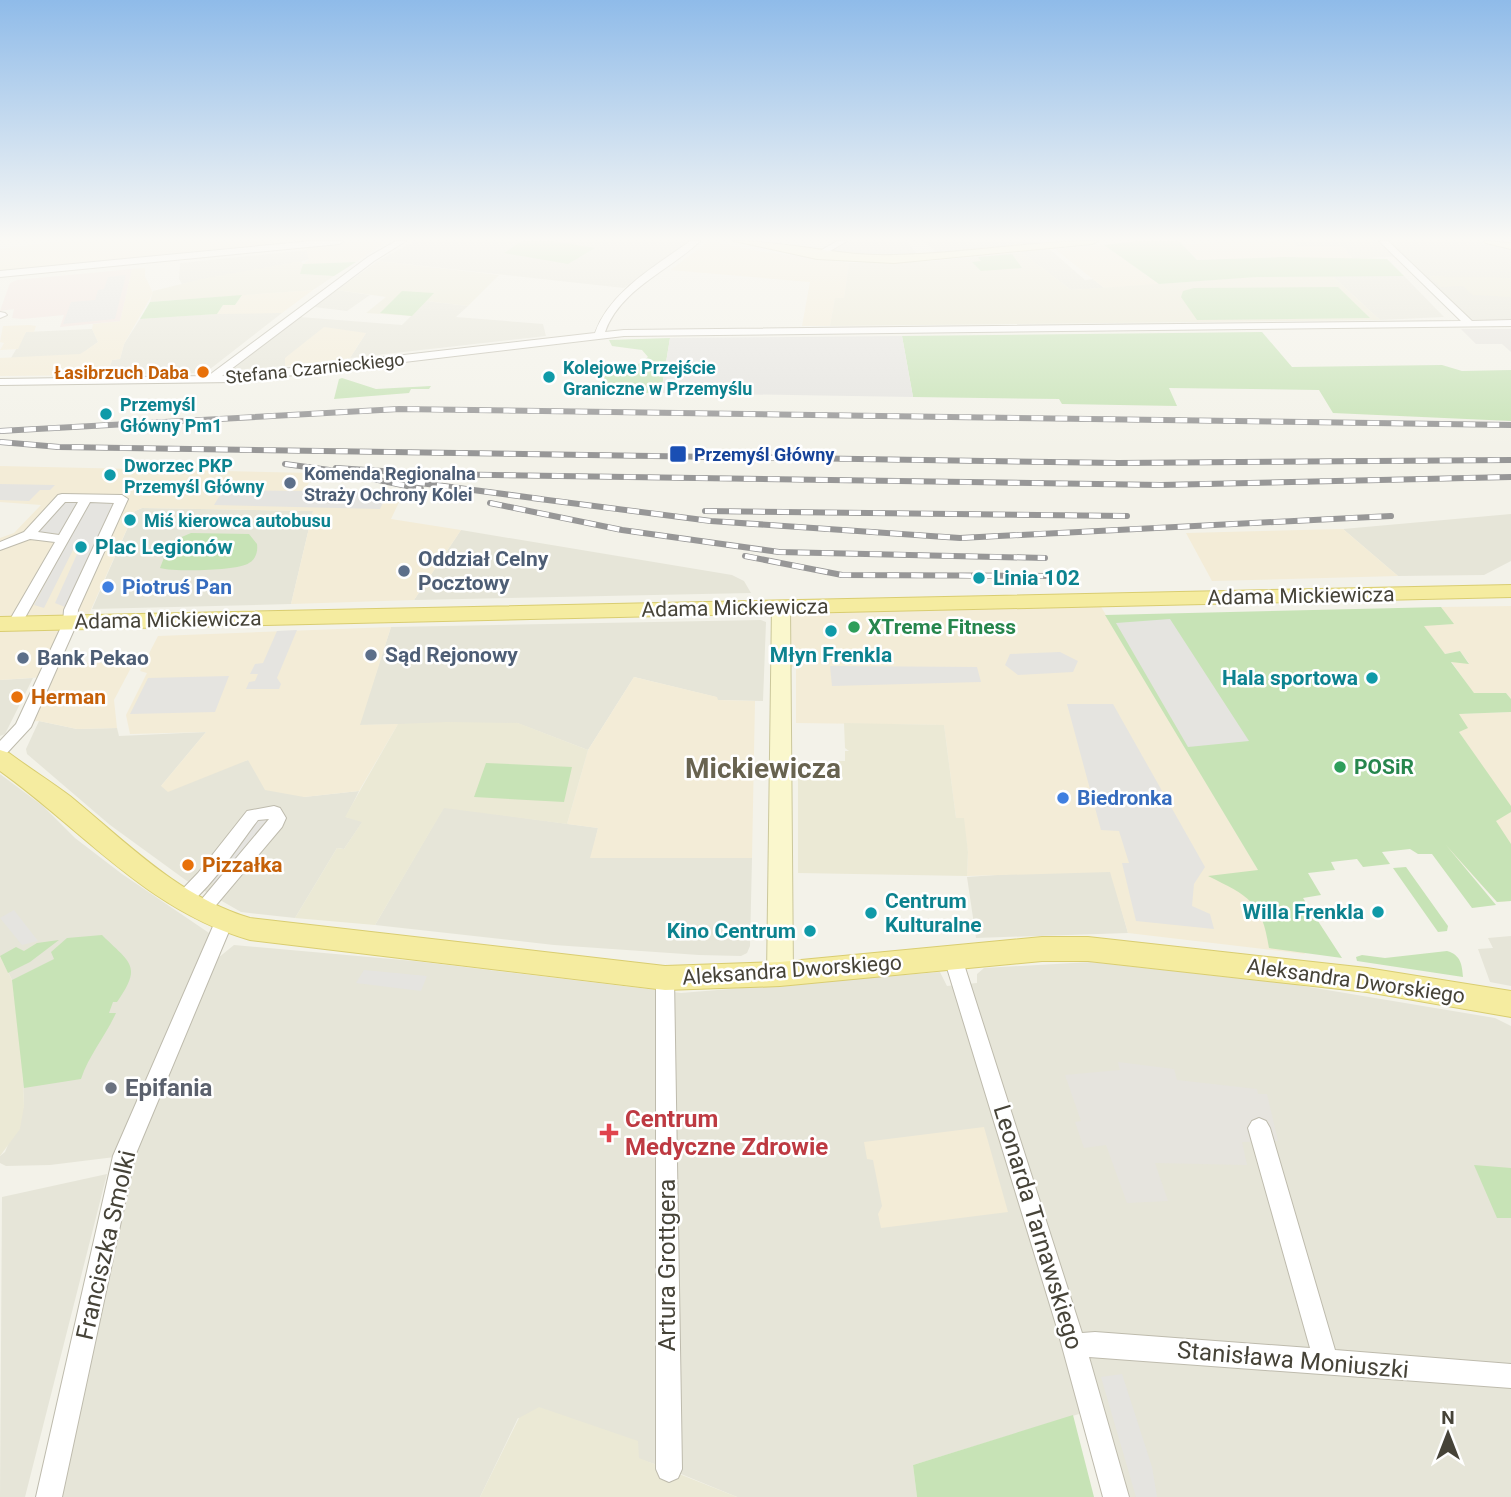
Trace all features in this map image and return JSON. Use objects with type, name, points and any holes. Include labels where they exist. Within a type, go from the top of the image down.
[{"type":"main road","name":"Adama Mickiewicza","points":[[7,623],[1511,591]]},
{"type":"main road","points":[[780,974],[781,607]]},
{"type":"main road","points":[[0,759],[58,800],[202,912]]},
{"type":"main road","name":"Aleksandra Dworskiego","points":[[202,912],[665,978],[780,974],[1042,949],[1088,949],[1273,968],[1511,1003]]},
{"type":"street","points":[[211,379],[299,311]]},
{"type":"street","points":[[599,335],[603,323],[613,311]]},
{"type":"street","points":[[1456,311],[1469,323]]},
{"type":"street","name":"Stefana Czarnieckiego","points":[[0,382],[234,379],[599,335],[1511,323]]},
{"type":"street","points":[[0,546],[29,535],[62,498],[122,499],[70,611],[70,623],[23,726],[0,750]]},
{"type":"street","points":[[7,623],[86,498]]},
{"type":"street","points":[[29,535],[62,539]]},
{"type":"street","points":[[274,812],[278,818],[276,823],[202,912],[204,878],[253,815],[274,812]]},
{"type":"street","name":"Franciszka Smolki","points":[[49,1497],[124,1156],[202,912]]},
{"type":"street","name":"Leonarda Tarnawskiego","points":[[954,958],[1075,1346],[1116,1497]]},
{"type":"street","name":"Artura Grottgera","points":[[665,978],[669,1469]]},
{"type":"street","points":[[1259,1128],[1326,1361]]},
{"type":"street","name":"Stanisława Moniuszki","points":[[1075,1346],[1095,1344],[1511,1376]]},
{"type":"shaded area","points":[[14,311],[122,311],[120,321],[60,327],[64,315],[12,318]]},
{"type":"shaded area","points":[[68,311],[117,311],[115,319],[63,324]]},
{"type":"shaded area","points":[[122,311],[143,311],[124,344],[120,359],[112,360],[107,375],[0,376],[0,358],[80,354],[98,342],[92,329],[93,324],[120,321]]},
{"type":"shaded area","points":[[219,311],[285,311],[282,313],[217,314]]},
{"type":"shaded area","points":[[261,311],[282,313],[205,373],[107,375],[112,360],[120,359],[124,344],[140,319]]},
{"type":"shaded area","points":[[369,311],[417,311],[412,316],[366,313]]},
{"type":"shaded area","points":[[416,311],[463,311],[456,317],[543,324],[546,336],[350,358],[366,333],[286,358],[285,366],[232,370],[300,317],[402,325]]},
{"type":"shaded area","points":[[805,311],[833,311],[830,326],[802,326]]},
{"type":"shaded area","points":[[833,311],[1370,311],[1380,320],[830,326]]},
{"type":"shaded area","points":[[1370,311],[1438,311],[1444,317],[1380,320]]},
{"type":"shaded area","points":[[1456,311],[1511,311],[1511,323],[1469,323]]},
{"type":"shaded area","points":[[3,326],[36,326],[34,332],[26,332],[18,349],[0,350],[4,343],[0,342]]},
{"type":"shaded area","points":[[324,327],[366,333],[350,358],[285,366],[285,358]]},
{"type":"shaded area","points":[[92,329],[98,342],[80,355],[11,358],[26,332]]},
{"type":"shaded area","points":[[1461,329],[1511,329],[1511,352],[1502,344],[1476,344]]},
{"type":"shaded area","points":[[902,336],[913,397],[661,393],[670,338]]},
{"type":"shaded area","points":[[0,466],[314,473],[305,490],[390,491],[388,497],[401,498],[391,519],[461,530],[414,600],[291,604],[313,511],[142,508],[135,511],[85,623],[70,623],[52,664],[134,662],[114,700],[117,728],[77,729],[39,721],[25,722],[45,677],[0,680],[0,538],[14,533],[41,505],[0,502]]},
{"type":"shaded area","points":[[0,484],[55,485],[50,490],[40,490],[29,501],[0,500]]},
{"type":"shaded area","points":[[223,490],[388,492],[380,509],[214,505]]},
{"type":"shaded area","points":[[64,501],[80,501],[59,534],[37,532]]},
{"type":"shaded area","points":[[88,502],[115,502],[65,607],[55,603],[82,543],[75,546],[44,608],[34,605]]},
{"type":"shaded area","points":[[142,508],[313,511],[291,604],[92,609],[135,511]]},
{"type":"shaded area","points":[[1511,514],[1511,561],[1484,575],[1398,576],[1343,529]]},
{"type":"shaded area","points":[[1343,529],[1398,576],[1212,581],[1186,533]]},
{"type":"shaded area","points":[[461,530],[732,575],[744,581],[751,593],[414,600]]},
{"type":"shaded area","points":[[1097,600],[1253,861],[1305,954],[1128,933],[1110,872],[967,876],[968,852],[963,818],[956,818],[944,725],[796,723],[796,667],[781,667],[781,607]]},
{"type":"shaded area","points":[[1511,606],[1511,699],[1506,693],[1474,694],[1451,661],[1469,663],[1460,651],[1445,654],[1423,625],[1453,624],[1441,607]]},
{"type":"shaded area","points":[[1170,619],[1249,741],[1188,747],[1116,623]]},
{"type":"shaded area","points":[[766,622],[763,701],[717,700],[716,697],[634,677],[588,750],[517,723],[359,725],[391,627]]},
{"type":"shaded area","points":[[391,627],[360,725],[398,724],[359,791],[304,797],[265,790],[248,760],[168,792],[161,786],[206,732],[130,734],[126,715],[147,673],[140,671],[158,636]]},
{"type":"shaded area","points":[[297,630],[277,678],[281,684],[279,689],[246,689],[249,682],[255,681],[258,674],[250,674],[255,664],[263,663],[277,631]]},
{"type":"shaded area","points":[[1060,652],[1078,661],[1073,672],[1018,675],[1005,665],[1010,654]]},
{"type":"shaded area","points":[[830,666],[977,667],[981,682],[832,686]]},
{"type":"shaded area","points":[[229,676],[215,712],[130,714],[148,678]]},
{"type":"shaded area","points":[[634,677],[717,697],[718,700],[755,701],[752,858],[590,858],[598,828],[567,824],[588,750]]},
{"type":"shaded area","points":[[33,678],[5,734],[0,736],[0,680]]},
{"type":"shaded area","points":[[1067,704],[1113,704],[1205,867],[1194,884],[1192,906],[1210,914],[1214,929],[1136,921],[1122,863],[1129,863],[1119,831],[1101,830]]},
{"type":"shaded area","points":[[1511,712],[1511,901],[1497,902],[1409,805],[1506,801],[1459,732],[1458,714]]},
{"type":"shaded area","points":[[39,721],[77,729],[117,728],[119,736],[206,732],[161,786],[248,760],[304,797],[359,791],[346,817],[363,821],[344,849],[337,848],[295,918],[241,912],[187,881],[110,825],[27,754],[26,749]]},
{"type":"shaded area","points":[[518,723],[588,750],[567,824],[444,808],[375,925],[295,918],[337,848],[344,849],[362,822],[345,817],[398,724]]},
{"type":"shaded area","points":[[844,723],[944,725],[956,818],[964,818],[968,852],[967,876],[798,873],[798,771],[840,771],[839,761],[845,761],[845,751],[849,751],[845,748]]},
{"type":"shaded area","points":[[0,774],[43,806],[75,838],[122,874],[215,937],[218,958],[234,945],[414,961],[681,993],[940,972],[947,986],[977,983],[977,974],[984,968],[1091,962],[1291,984],[1495,1018],[1511,1026],[1511,1497],[1116,1497],[1092,1410],[913,1465],[917,1497],[737,1497],[669,1469],[518,1418],[480,1497],[48,1497],[123,1156],[50,1165],[6,1166],[0,1163],[0,1156],[5,1152],[24,1106],[22,1054],[12,980],[0,956]]},
{"type":"shaded area","points":[[444,807],[598,828],[591,858],[752,858],[750,946],[747,953],[741,956],[699,955],[554,945],[375,925]]},
{"type":"shaded area","points":[[274,812],[223,888],[204,878],[248,820]]},
{"type":"shaded area","points":[[1039,872],[1111,872],[1128,933],[976,938],[967,877]]},
{"type":"shaded area","points":[[14,910],[38,941],[22,945],[0,918]]},
{"type":"shaded area","points":[[1511,936],[1511,986],[1490,982],[1478,949],[1493,948],[1488,938]]},
{"type":"shaded area","points":[[0,956],[12,980],[22,1054],[24,1106],[20,1129],[0,1156]]},
{"type":"shaded area","points":[[364,970],[427,976],[421,991],[356,983]]},
{"type":"shaded area","points":[[1118,1062],[1174,1069],[1177,1080],[1257,1089],[1258,1094],[1267,1094],[1278,1141],[1242,1142],[1247,1165],[1155,1163],[1168,1201],[1127,1203],[1106,1145],[1084,1148],[1075,1122],[1081,1121],[1065,1075],[1120,1070]]},
{"type":"shaded area","points":[[984,1127],[1008,1212],[881,1228],[878,1214],[882,1206],[873,1160],[867,1159],[864,1142]]},
{"type":"shaded area","points":[[107,1174],[25,1497],[0,1497],[2,1197]]},
{"type":"shaded area","points":[[1122,1374],[1152,1467],[1157,1497],[1136,1497],[1101,1377]]},
{"type":"shaded area","points":[[539,1407],[638,1441],[639,1458],[737,1497],[480,1497],[519,1418]]},
{"type":"green space","points":[[145,311],[219,311],[217,314],[140,319]]},
{"type":"green space","points":[[382,311],[417,311],[412,316],[380,313]]},
{"type":"green space","points":[[1191,311],[1363,311],[1370,318],[1197,320]]},
{"type":"green space","points":[[1262,332],[1292,367],[1442,365],[1462,371],[1511,370],[1511,421],[1333,413],[1319,390],[1169,388],[1177,406],[1062,404],[1059,399],[913,397],[902,336]]},
{"type":"green space","points":[[670,338],[661,393],[589,392],[591,384],[602,384],[605,375],[609,375],[610,369],[607,366],[637,365],[648,357],[642,350],[612,346],[609,340]]},
{"type":"green space","points":[[339,379],[376,389],[431,386],[429,389],[411,389],[409,393],[334,399]]},
{"type":"green space","points":[[191,533],[249,534],[257,544],[256,555],[249,563],[232,568],[160,568],[170,542]]},
{"type":"green space","name":"POSiR","points":[[1441,607],[1454,624],[1424,626],[1445,654],[1460,651],[1469,664],[1451,662],[1474,693],[1506,693],[1511,699],[1511,712],[1459,714],[1468,728],[1459,732],[1511,806],[1511,812],[1496,821],[1511,844],[1511,901],[1497,902],[1446,845],[1496,905],[1472,908],[1432,854],[1418,854],[1410,849],[1382,852],[1390,864],[1363,867],[1357,859],[1331,862],[1335,870],[1308,873],[1321,895],[1303,898],[1342,958],[1269,948],[1262,920],[1251,902],[1208,876],[1258,870],[1105,615]]},
{"type":"green space","points":[[486,763],[572,767],[564,802],[474,797]]},
{"type":"green space","points":[[1406,867],[1448,926],[1447,931],[1438,932],[1393,868]]},
{"type":"green space","points":[[102,935],[126,959],[131,972],[125,990],[117,1002],[113,1002],[109,1013],[116,1013],[112,1022],[81,1079],[24,1088],[12,980],[54,959],[51,952],[67,938]]},
{"type":"green space","points":[[59,940],[30,962],[8,973],[0,956],[16,947],[24,951],[37,943]]},
{"type":"green space","points":[[1447,951],[1458,958],[1463,977],[1357,961],[1356,957],[1362,955],[1385,958]]},
{"type":"green space","points":[[1474,1165],[1511,1168],[1511,1218],[1497,1218]]},
{"type":"green space","points":[[1073,1415],[1094,1497],[917,1497],[913,1465]]},
{"type":"railway","points":[[0,431],[399,409],[1511,425]]},
{"type":"railway","points":[[0,442],[59,447],[1118,463],[1511,460]]},
{"type":"railway","points":[[285,464],[344,472]]},
{"type":"railway","points":[[336,468],[428,474],[1161,485],[1511,477]]},
{"type":"railway","points":[[369,478],[421,489]]},
{"type":"railway","points":[[413,482],[541,499]]},
{"type":"railway","points":[[532,498],[711,521],[960,538],[1391,516]]},
{"type":"railway","points":[[490,503],[622,530],[779,552],[1045,558]]},
{"type":"railway","points":[[705,511],[1127,516]]},
{"type":"railway","points":[[745,556],[842,575],[1047,576]]},
{"type":"place","name":"Łasibrzuch Daba","points":[[203,372]]},
{"type":"place","name":"Kolejowe Przejście Graniczne w Przemyślu","points":[[549,377]]},
{"type":"place","name":"Przemyśl Główny Pm1","points":[[106,414]]},
{"type":"place","name":"Przemyśl Główny","points":[[678,454]]},
{"type":"place","name":"Dworzec PKP Przemyśl Główny","points":[[110,475]]},
{"type":"place","name":"Komenda Regionalna Straży Ochrony Kolei","points":[[290,483]]},
{"type":"place","name":"Miś kierowca autobusu","points":[[130,520]]},
{"type":"place","name":"Plac Legionów","points":[[81,547]]},
{"type":"place","name":"Oddział Celny Pocztowy","points":[[404,571]]},
{"type":"place","name":"Linia 102","points":[[979,578]]},
{"type":"place","name":"Piotruś Pan","points":[[108,587]]},
{"type":"place","name":"XTreme Fitness","points":[[854,627]]},
{"type":"place","name":"Młyn Frenkla","points":[[831,631]]},
{"type":"place","name":"Sąd Rejonowy","points":[[371,655]]},
{"type":"place","name":"Bank Pekao","points":[[23,658]]},
{"type":"place","name":"Hala sportowa","points":[[1372,678]]},
{"type":"place","name":"Herman","points":[[17,697]]},
{"type":"place","name":"POSiR","points":[[1340,767]]},
{"type":"place","name":"Biedronka","points":[[1063,798]]},
{"type":"place","name":"Pizzałka","points":[[188,865]]},
{"type":"place","name":"Willa Frenkla","points":[[1378,912]]},
{"type":"place","name":"Centrum Kulturalne","points":[[871,913]]},
{"type":"place","name":"Kino Centrum","points":[[810,931]]},
{"type":"place","name":"Epifania","points":[[111,1088]]},
{"type":"place","name":"Centrum Medyczne Zdrowie","points":[[609,1133]]},
{"type":"district","name":"Mickiewicza","points":[[763,768]]}]
